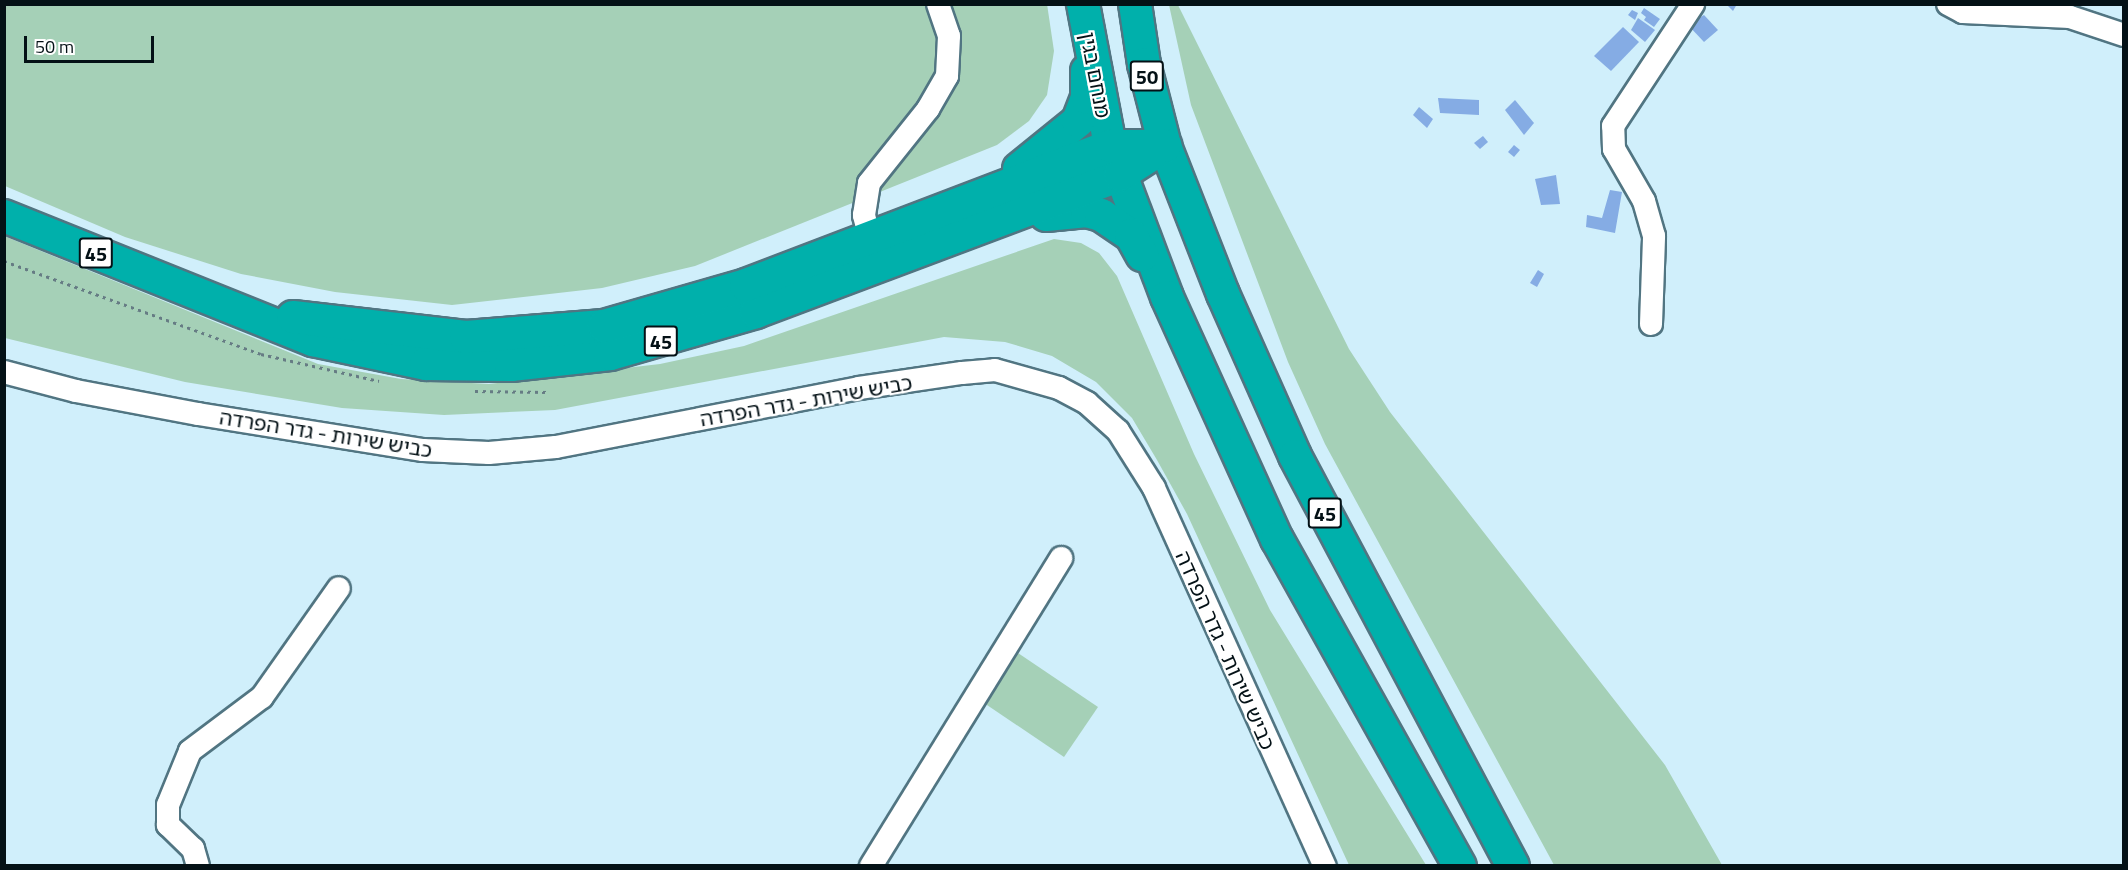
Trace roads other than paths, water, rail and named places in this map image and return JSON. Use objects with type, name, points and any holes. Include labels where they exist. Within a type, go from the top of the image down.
[{"type":"highway","name":"מנחם בגין","points":[[1083,4],[1088,40],[1110,146]]},
{"type":"highway","name":"50","points":[[1135,4],[1144,64],[1165,146]]},
{"type":"highway","points":[[984,194],[1053,144],[1078,121],[1087,98],[1088,40]]},
{"type":"highway","name":"45","points":[[188,289],[276,315],[429,335],[509,336],[604,326],[746,285],[1110,146],[1165,146]]},
{"type":"highway","name":"45","points":[[1110,146],[1167,297],[1276,539],[1460,866]]},
{"type":"highway","name":"45","points":[[4,216],[313,340],[375,356],[426,364],[511,365],[610,354],[695,331],[1120,175],[1165,146]]},
{"type":"highway","name":"45","points":[[1165,146],[1223,294],[1295,456],[1513,866]]},
{"type":"highway","points":[[980,228],[1069,212],[1101,215],[1131,235],[1167,297]]},
{"type":"street","points":[[870,238],[864,215],[869,183],[928,109],[947,76],[949,36],[938,4]]},
{"type":"street","points":[[1651,324],[1654,236],[1644,201],[1614,148],[1612,126],[1693,4]]},
{"type":"street","points":[[1948,4],[1964,12],[2070,17],[2124,35]]},
{"type":"street","name":"כביש שירות - גדר הפרדה","points":[[4,372],[76,391],[198,414],[423,450],[489,453],[556,447],[859,388],[962,373],[995,370],[1059,388],[1087,403],[1118,431],[1154,488],[1325,866]]},
{"type":"street","points":[[871,866],[1061,558]]},
{"type":"street","points":[[198,866],[193,849],[168,825],[168,805],[190,751],[262,698],[339,588]]}]
